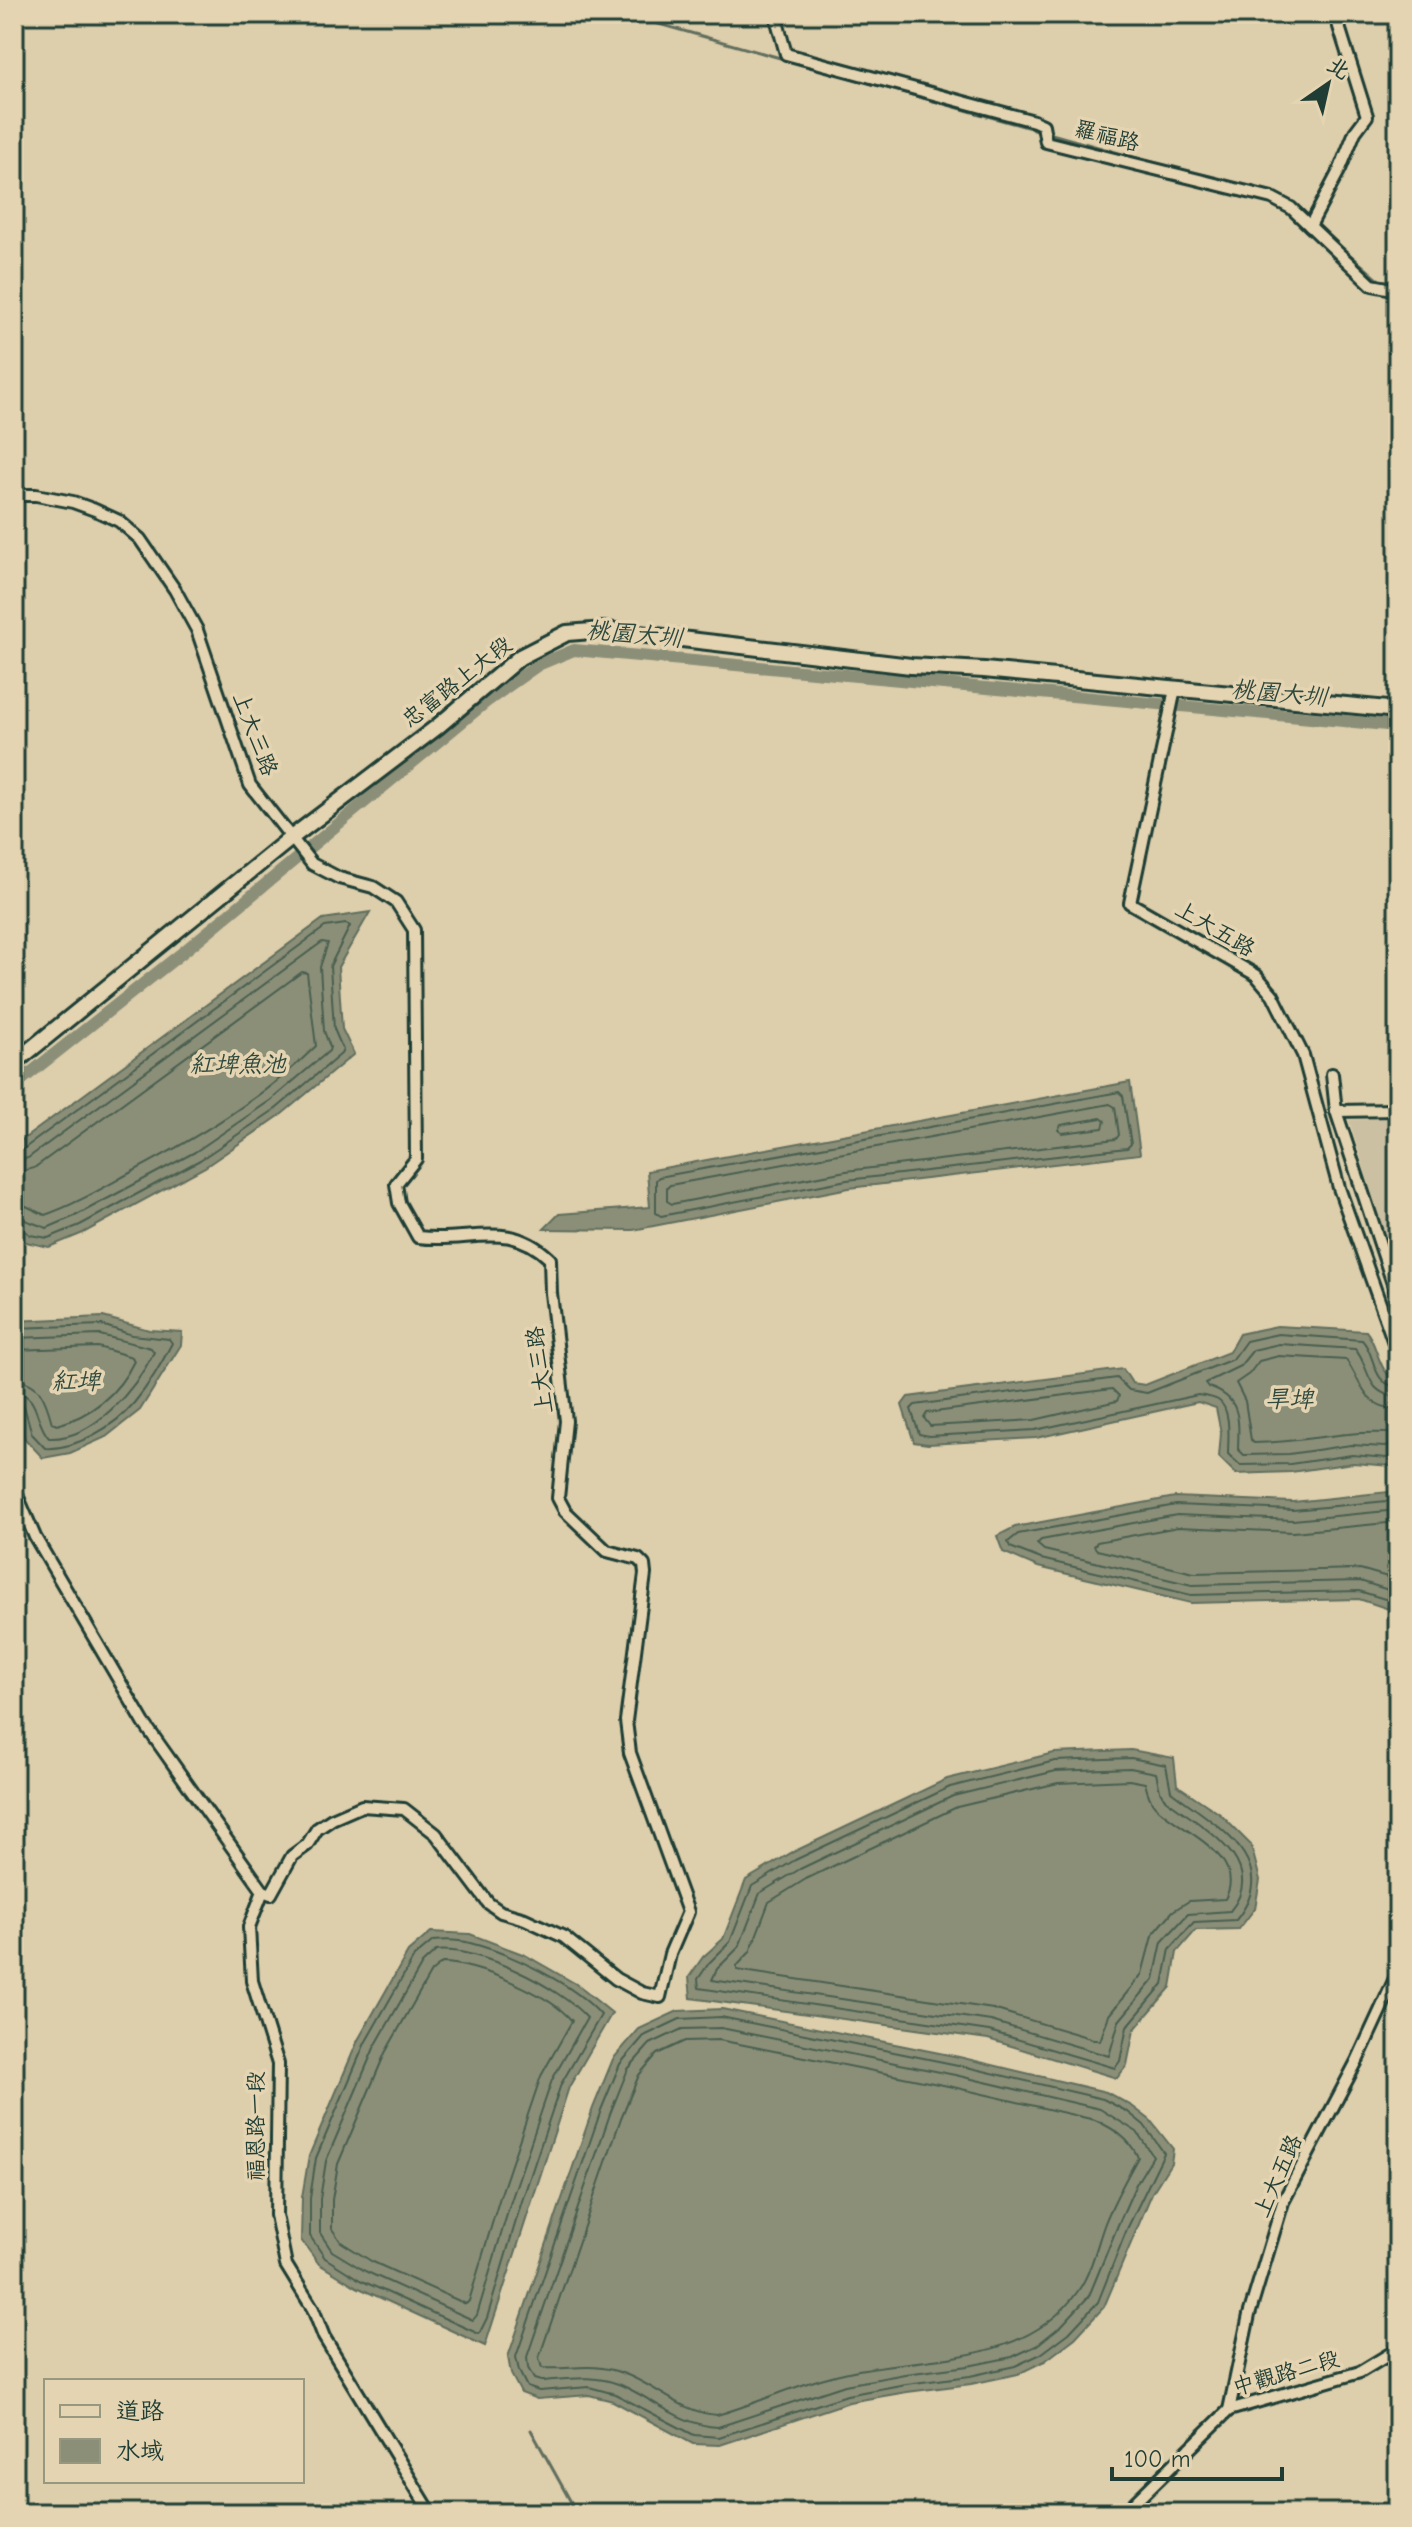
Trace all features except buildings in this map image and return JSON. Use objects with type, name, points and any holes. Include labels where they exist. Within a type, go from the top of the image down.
[{"type":"street","name":"羅福路","points":[[775,14],[786,54],[1043,125],[1046,142],[1272,198],[1291,208],[1372,285],[1398,290]]},
{"type":"street","points":[[1310,226],[1340,169],[1355,132],[1367,116],[1335,14]]},
{"type":"street","name":"上大三路","points":[[14,495],[36,495],[73,502],[119,521],[140,539],[175,590],[197,630],[250,785],[312,864],[339,878],[373,887],[396,902],[414,930],[416,1159],[396,1184],[399,1203],[418,1237],[504,1235],[535,1245],[550,1259],[566,1421],[558,1498],[565,1511],[607,1551],[638,1559],[644,1565],[626,1721],[630,1753],[688,1912],[670,1954],[660,1997],[642,1993],[616,1979],[564,1937],[501,1912],[488,1903],[436,1834],[404,1809],[362,1806],[317,1829],[307,1845],[292,1856],[271,1894],[263,1891]]},
{"type":"street","name":"忠富路上大段","points":[[14,1063],[437,727],[520,657],[567,633],[605,630],[897,665],[998,671],[1174,691],[1398,710]]},
{"type":"street","name":"上大五路","points":[[1174,691],[1130,903],[1256,975],[1273,995],[1303,1055],[1339,1188],[1398,1354]]},
{"type":"street","points":[[1332,1074],[1336,1111],[1398,1299]]},
{"type":"street","points":[[1336,1111],[1398,1110]]},
{"type":"street","points":[[14,1488],[35,1537],[144,1723],[263,1891]]},
{"type":"street","name":"福恩路一段","points":[[263,1891],[249,1927],[252,1981],[278,2064],[276,2215],[286,2265],[313,2309],[324,2337],[431,2513]]},
{"type":"street","name":"上大五路","points":[[1229,2410],[1249,2315],[1283,2202],[1357,2061],[1398,1972]]},
{"type":"street","name":"中觀路二段","points":[[1124,2513],[1229,2410],[1360,2372],[1398,2349]]},
{"type":"shaded area","points":[[1398,1118],[1398,1276],[1349,1120]]},
{"type":"water","name":"紅埤魚池","points":[[370,912],[338,967],[342,1029],[354,1054],[282,1114],[205,1167],[83,1233],[49,1247],[26,1242],[14,1231],[14,1146],[323,919]]},
{"type":"water","points":[[1130,1082],[1140,1154],[849,1188],[633,1230],[544,1229],[559,1214],[650,1207],[647,1171]]},
{"type":"water","name":"紅埤","points":[[103,1317],[149,1330],[182,1332],[181,1345],[140,1410],[106,1437],[70,1453],[43,1458],[25,1439],[14,1396],[14,1321]]},
{"type":"water","name":"旱埤","points":[[1277,1326],[1366,1331],[1382,1366],[1398,1380],[1398,1460],[1391,1466],[1353,1463],[1291,1472],[1236,1474],[1219,1457],[1221,1433],[1216,1408],[1198,1402],[1036,1438],[928,1444],[914,1442],[902,1405],[908,1397],[1123,1369],[1132,1383],[1145,1385],[1229,1352],[1239,1334]]},
{"type":"water","points":[[1398,1491],[1398,1612],[1359,1599],[1191,1603],[1038,1567],[1003,1552],[997,1536],[1015,1527],[1175,1497],[1293,1502]]},
{"type":"water","points":[[1131,1750],[1174,1758],[1177,1785],[1220,1814],[1251,1845],[1260,1880],[1255,1908],[1239,1929],[1196,1930],[1177,1952],[1171,1987],[1134,2030],[1127,2065],[1117,2078],[988,2039],[691,1998],[689,1977],[703,1957],[723,1939],[746,1880],[791,1853],[947,1779],[1054,1753]]},
{"type":"water","points":[[431,1932],[470,1934],[525,1955],[576,1984],[612,2013],[569,2087],[485,2346],[357,2287],[319,2264],[301,2240],[302,2197],[309,2156],[358,2040],[408,1952]]},
{"type":"water","points":[[722,2009],[959,2057],[1106,2092],[1150,2120],[1173,2149],[1171,2163],[1152,2193],[1104,2307],[1075,2338],[1045,2361],[1018,2374],[849,2402],[720,2445],[693,2444],[613,2401],[589,2395],[537,2399],[521,2393],[511,2374],[508,2357],[593,2108],[613,2059],[639,2029],[678,2011]]},
{"type":"waterway","points":[[623,14],[1041,131]]},
{"type":"waterway","points":[[1048,133],[1172,168]]},
{"type":"waterway","points":[[1324,232],[1380,281],[1398,281]]},
{"type":"waterway","name":"桃園大圳","points":[[14,1086],[182,953],[486,702],[538,665],[574,650],[1398,726]]},
{"type":"waterway","points":[[531,2430],[577,2513]]}]
